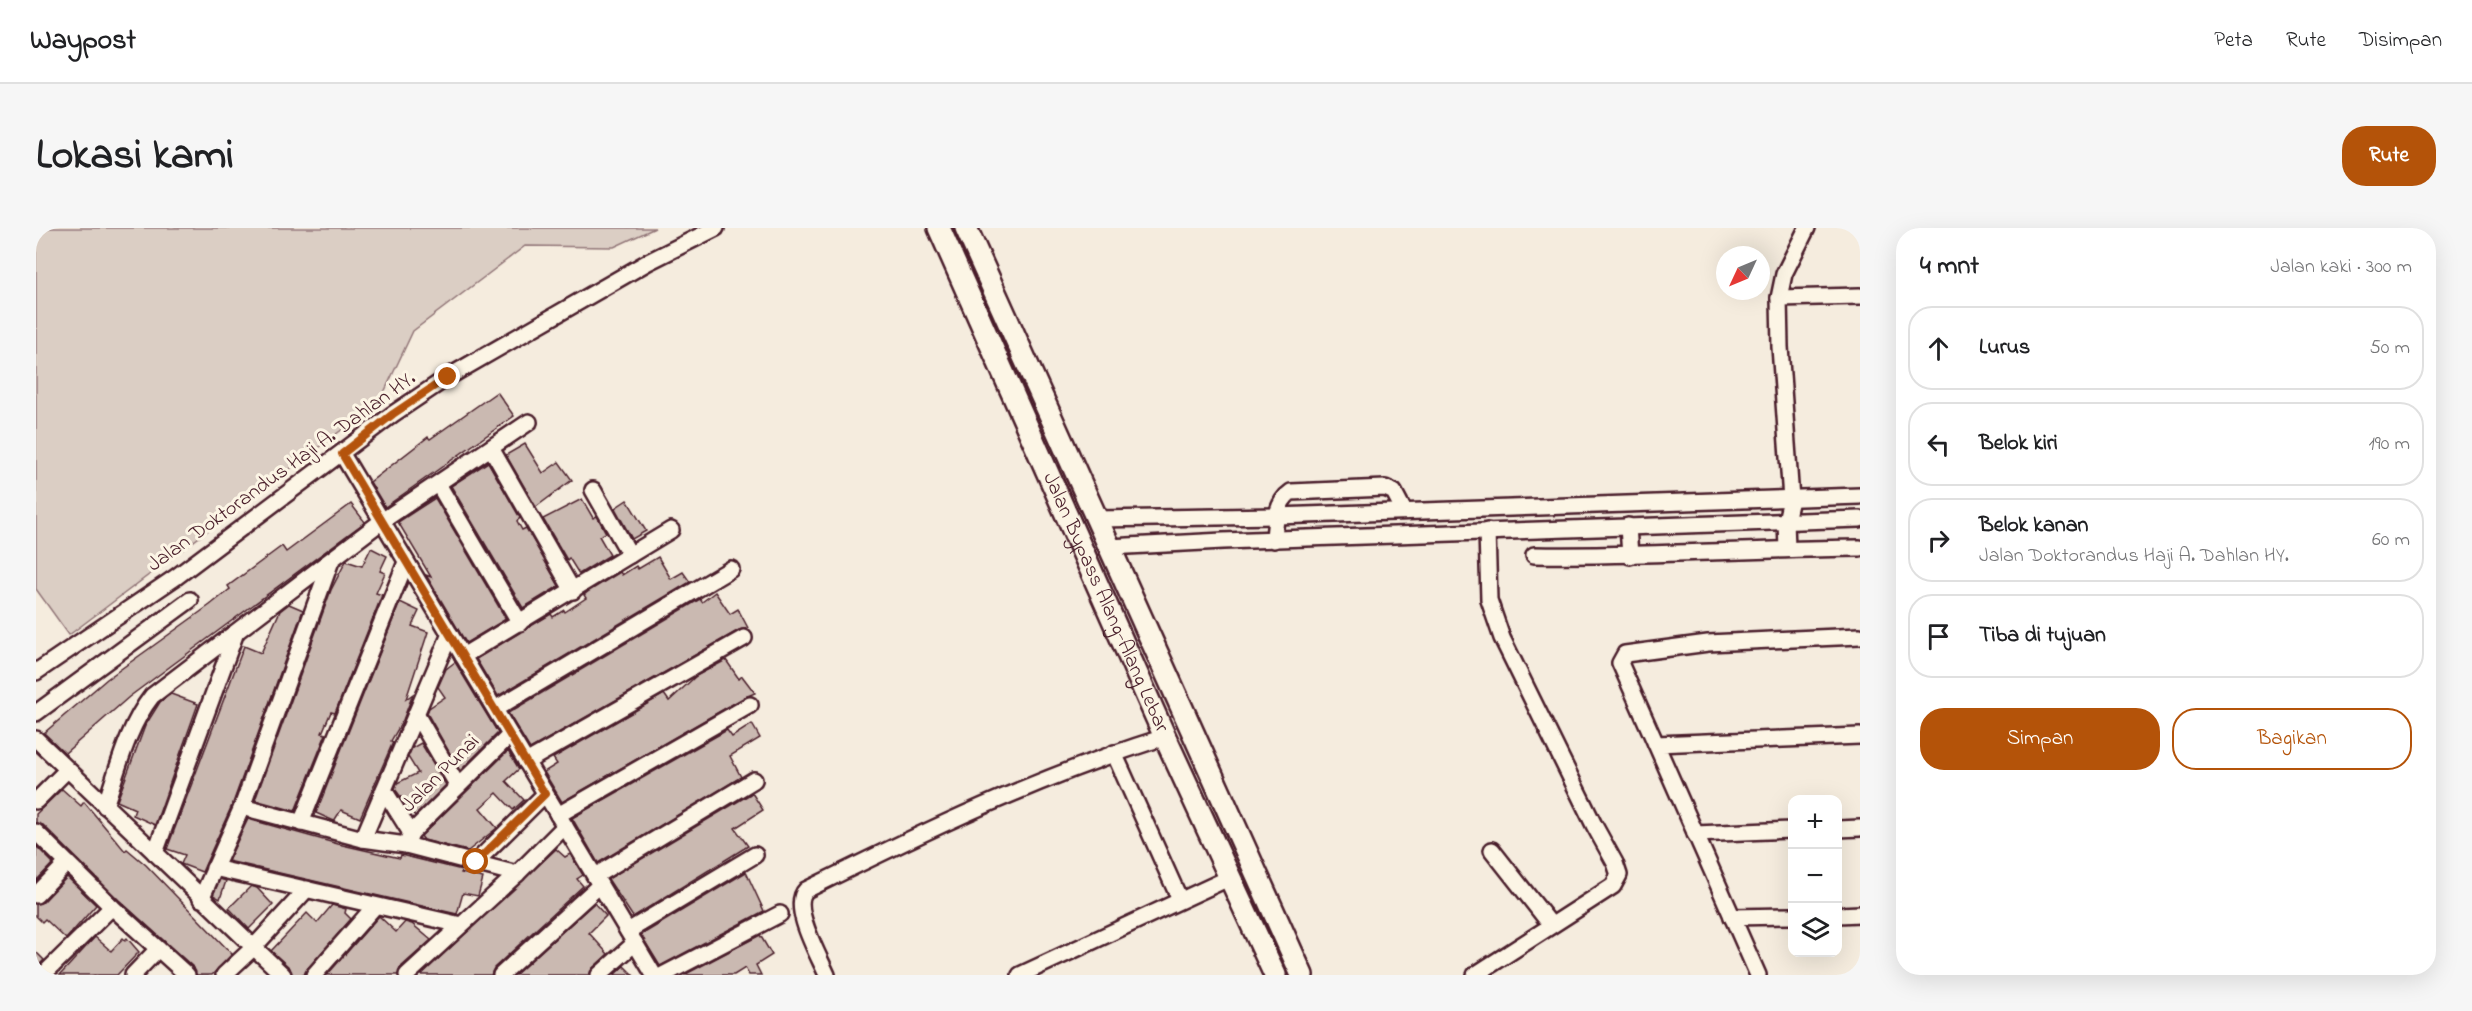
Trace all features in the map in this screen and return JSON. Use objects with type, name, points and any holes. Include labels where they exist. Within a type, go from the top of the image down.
[{"type":"highway","name":"Jalan Bypass Alang-Alang Lebar","points":[[939,228],[1165,738],[1275,975]]},
{"type":"highway","name":"Jalan Bypass Alang-Alang Lebar","points":[[966,228],[1302,975]]},
{"type":"street","name":"Jalan Doktorandus Haji A. Dahlan HY.","points":[[36,672],[176,578],[393,414],[448,377],[648,262],[716,228]]},
{"type":"street","points":[[1787,549],[1786,521],[1791,499],[1780,347],[1779,298],[1784,274],[1807,228]]},
{"type":"street","points":[[1779,298],[1860,296]]},
{"type":"street","points":[[105,806],[139,713],[152,696],[382,521],[529,422]]},
{"type":"street","points":[[491,448],[573,591]]},
{"type":"street","points":[[342,454],[654,975]]},
{"type":"street","points":[[438,484],[520,623]]},
{"type":"street","points":[[1274,540],[1276,516],[1285,498],[1291,492],[1385,488],[1394,492],[1404,511]]},
{"type":"street","points":[[593,490],[630,555]]},
{"type":"street","points":[[1097,519],[1276,516],[1860,496]]},
{"type":"street","points":[[1109,547],[1487,531],[1860,519]]},
{"type":"street","points":[[1628,526],[1630,556]]},
{"type":"street","points":[[463,656],[670,530]]},
{"type":"street","points":[[1475,975],[1613,886],[1619,875],[1502,638],[1491,610],[1487,531]]},
{"type":"street","points":[[1534,555],[1630,556],[1860,548]]},
{"type":"street","points":[[201,899],[243,807],[331,561]]},
{"type":"street","points":[[301,823],[406,562]]},
{"type":"street","points":[[495,709],[731,569]]},
{"type":"street","points":[[36,713],[190,600]]},
{"type":"street","points":[[363,839],[450,634]]},
{"type":"street","points":[[155,853],[234,635]]},
{"type":"street","points":[[1758,975],[1620,663],[1624,654],[1708,643],[1860,636]]},
{"type":"street","points":[[526,762],[744,638]]},
{"type":"street","points":[[407,975],[517,874],[561,820],[750,705]]},
{"type":"street","points":[[416,714],[458,786]]},
{"type":"street","name":"Jalan Punai","points":[[408,839],[510,735]]},
{"type":"street","points":[[1656,744],[1860,736]]},
{"type":"street","points":[[827,975],[800,912],[800,899],[806,890],[931,828],[1088,762],[1165,738]]},
{"type":"street","points":[[36,739],[283,975]]},
{"type":"street","points":[[1114,753],[1180,900]]},
{"type":"street","points":[[36,801],[67,770]]},
{"type":"street","points":[[501,975],[597,881],[754,780]]},
{"type":"street","points":[[384,790],[408,839]]},
{"type":"street","points":[[476,862],[545,794]]},
{"type":"street","points":[[243,807],[363,839],[408,839],[456,860],[476,862],[517,874]]},
{"type":"street","points":[[1842,829],[1860,828]]},
{"type":"street","points":[[1695,834],[1788,830]]},
{"type":"street","points":[[36,832],[112,907],[187,975]]},
{"type":"street","points":[[1492,850],[1551,925]]},
{"type":"street","points":[[599,975],[632,937],[755,855]]},
{"type":"street","points":[[36,895],[67,863]]},
{"type":"street","points":[[214,868],[461,925]]},
{"type":"street","points":[[1020,975],[1231,878]]},
{"type":"street","points":[[224,975],[253,948],[307,889]]},
{"type":"street","points":[[314,975],[375,906]]},
{"type":"street","points":[[44,975],[112,907]]},
{"type":"street","points":[[663,975],[780,914]]},
{"type":"street","points":[[1842,915],[1860,914]]},
{"type":"street","points":[[1732,917],[1788,916]]},
{"type":"street","points":[[133,975],[159,949]]},
{"type":"shaded area","points":[[36,228],[655,228],[614,247],[525,246],[413,331],[380,401],[69,635],[36,589]]},
{"type":"building","points":[[497,392],[514,416],[385,507],[370,482],[428,437],[430,439]]},
{"type":"building","points":[[525,444],[543,473],[559,462],[572,480],[536,507],[506,455]]},
{"type":"building","points":[[488,462],[520,518],[517,521],[522,530],[526,528],[559,586],[523,608],[451,486]]},
{"type":"building","points":[[435,498],[506,619],[466,643],[426,575],[431,577],[398,522]]},
{"type":"building","points":[[582,499],[593,518],[597,516],[606,533],[599,536],[610,555],[579,574],[569,558],[567,560],[543,519]]},
{"type":"building","points":[[627,500],[646,531],[632,539],[615,508]]},
{"type":"building","points":[[351,504],[365,522],[129,697],[65,753],[44,733],[107,679],[210,605],[230,589],[228,586],[282,546],[286,552]]},
{"type":"building","points":[[371,548],[387,556],[380,571],[385,573],[376,593],[382,595],[335,713],[331,712],[322,733],[326,734],[295,811],[255,800],[331,590],[346,561],[362,566]]},
{"type":"building","points":[[658,557],[671,579],[683,572],[690,582],[498,696],[476,659],[551,614],[553,617],[564,610],[565,612],[586,598],[584,595],[589,591],[620,572],[622,575],[636,566],[638,569]]},
{"type":"building","points":[[715,592],[730,614],[738,609],[748,628],[739,630],[530,749],[508,713],[700,599],[702,602]]},
{"type":"building","points":[[400,602],[419,611],[412,626],[428,632],[406,699],[413,694],[360,818],[341,810],[334,821],[316,813]]},
{"type":"building","points":[[289,604],[303,610],[233,803],[202,872],[181,864],[185,855],[167,849],[244,646],[261,653],[280,611]]},
{"type":"building","points":[[726,660],[739,679],[742,676],[755,693],[562,802],[544,772],[557,764],[553,758],[664,694],[669,701],[696,676]]},
{"type":"building","points":[[455,662],[498,733],[460,771],[427,713],[429,708],[445,697],[438,687],[446,669]]},
{"type":"building","points":[[171,694],[198,704],[155,825],[133,815],[135,809],[117,801],[145,726],[160,702]]},
{"type":"building","points":[[752,724],[760,738],[730,756],[741,777],[598,863],[572,818],[727,730],[732,737]]},
{"type":"building","points":[[421,743],[446,785],[415,816],[395,789],[397,783],[418,773],[408,757],[412,748]]},
{"type":"building","points":[[508,751],[519,769],[506,781],[524,800],[513,810],[497,793],[480,808],[497,828],[468,851],[424,840],[421,836]]},
{"type":"building","points":[[62,789],[81,806],[84,802],[125,851],[127,849],[146,865],[232,954],[212,975],[196,975],[194,968],[119,900],[43,825],[36,823],[36,814]]},
{"type":"building","points":[[752,793],[763,810],[735,828],[748,846],[633,917],[608,879]]},
{"type":"building","points":[[248,819],[338,844],[400,858],[401,855],[462,870],[461,873],[483,878],[478,896],[463,893],[457,914],[228,861]]},
{"type":"building","points":[[36,846],[53,863],[36,881]]},
{"type":"building","points":[[556,849],[565,857],[570,854],[583,875],[577,879],[583,886],[494,968],[491,975],[421,975]]},
{"type":"building","points":[[746,872],[764,911],[660,966],[641,935]]},
{"type":"building","points":[[67,877],[96,905],[66,939],[45,919],[42,922],[36,916],[36,904],[43,902]]},
{"type":"building","points":[[220,879],[226,881],[220,899],[213,895]]},
{"type":"building","points":[[251,886],[257,888],[273,905],[249,929],[229,908]]},
{"type":"building","points":[[594,903],[606,916],[589,933],[608,954],[589,975],[515,975]]},
{"type":"building","points":[[332,905],[346,909],[345,913],[351,919],[304,975],[292,975],[290,968],[271,951],[307,913],[317,923]]},
{"type":"building","points":[[379,916],[396,932],[405,922],[412,924],[431,940],[400,968],[398,975],[327,975]]},
{"type":"building","points":[[760,935],[772,955],[756,965],[761,975],[749,975],[745,968],[734,975],[684,975]]},
{"type":"building","points":[[95,937],[111,951],[123,938],[125,940],[127,938],[139,952],[117,975],[60,975]]},
{"type":"building","points":[[36,952],[44,960],[36,968]]},
{"type":"building","points":[[624,966],[633,975],[614,975]]},
{"type":"route","points":[[448,377],[393,414],[342,454],[545,794],[476,862]]}]
